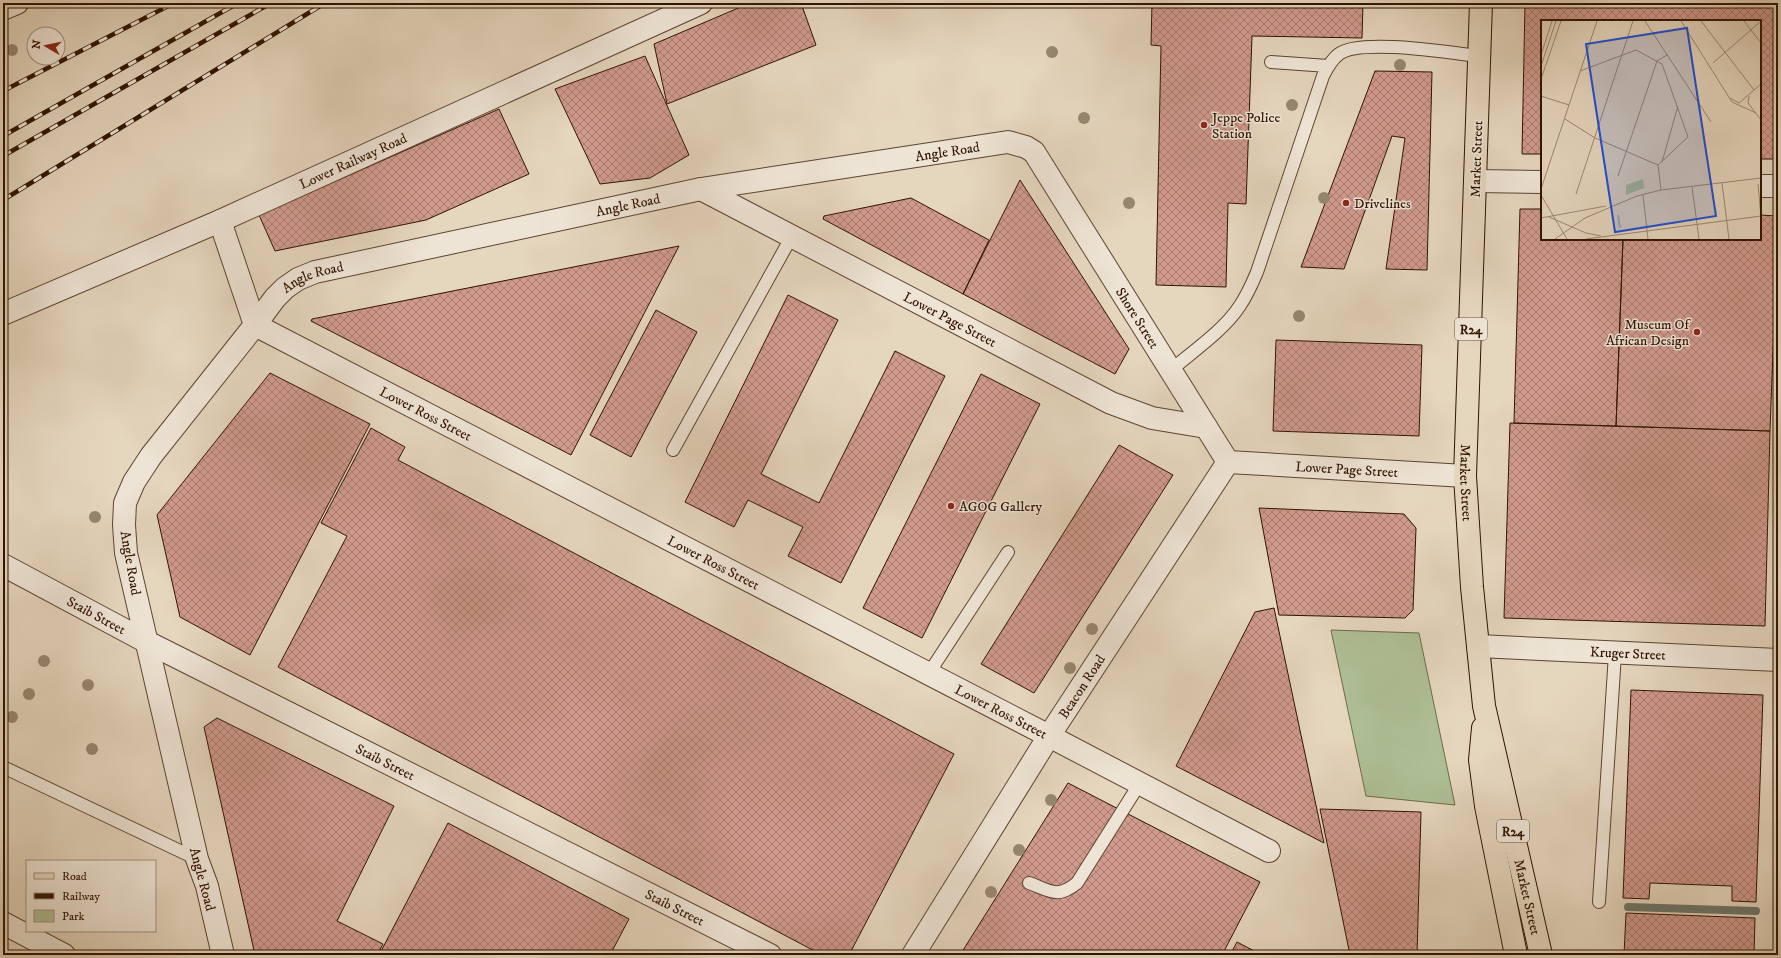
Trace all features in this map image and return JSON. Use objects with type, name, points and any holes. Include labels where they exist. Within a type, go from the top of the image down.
[{"type":"main road","name":"Market Street","points":[[1481,3],[1465,476],[1472,587],[1484,706],[1541,955]]},
{"type":"main road","name":"R24","points":[[1484,706],[1480,760],[1481,768],[1486,806],[1516,955]]},
{"type":"street","points":[[3,9],[18,3]]},
{"type":"street","name":"Lower Railway Road","points":[[3,314],[220,220],[701,3]]},
{"type":"street","name":"Angle Road","points":[[222,955],[207,886],[197,859],[126,553],[124,525],[125,503],[134,482],[151,456],[256,326],[275,298],[285,288],[298,279],[315,272],[701,189],[1008,142],[1026,147],[1034,152],[1048,172]]},
{"type":"street","name":"Shore Street","points":[[1048,172],[1228,462]]},
{"type":"street","points":[[1476,181],[1541,182]]},
{"type":"street","points":[[1761,186],[1778,186]]},
{"type":"street","name":"Lower Page Street","points":[[701,189],[1111,403],[1152,418],[1206,427]]},
{"type":"street","points":[[220,220],[256,326]]},
{"type":"street","name":"Lower Ross Street","points":[[256,326],[1269,851]]},
{"type":"street","name":"Lower Page Street","points":[[1228,462],[1465,476]]},
{"type":"street","name":"Beacon Road","points":[[914,955],[1049,736],[1228,462]]},
{"type":"street","name":"Staib Street","points":[[3,565],[147,642],[770,955]]},
{"type":"street","name":"Kruger Street","points":[[1478,646],[1615,654],[1778,660]]},
{"type":"street","points":[[3,923],[64,955]]},
{"type":"lane","points":[[1171,370],[1224,323],[1238,308],[1246,295],[1257,272],[1307,122],[1328,66],[1340,53],[1353,48],[1384,47],[1479,56]]},
{"type":"lane","points":[[1271,62],[1328,66]]},
{"type":"lane","points":[[673,450],[792,236]]},
{"type":"lane","points":[[929,674],[1008,552]]},
{"type":"lane","points":[[1599,902],[1615,654]]},
{"type":"lane","points":[[3,766],[197,859]]},
{"type":"lane","points":[[1029,883],[1057,893],[1068,891],[1077,883],[1140,783]]},
{"type":"green space","points":[[1331,630],[1419,633],[1455,805],[1366,796]]},
{"type":"building","points":[[750,3],[801,3],[816,45],[667,104],[654,44]]},
{"type":"building","name":"Jeppe Police Station","points":[[1152,3],[1363,3],[1362,38],[1252,36],[1246,204],[1228,203],[1226,287],[1156,285],[1161,46],[1151,45]]},
{"type":"building","points":[[1525,3],[1778,3],[1778,159],[1761,159],[1761,20],[1541,20],[1541,154],[1522,154]]},
{"type":"building","points":[[645,56],[689,155],[650,178],[600,184],[555,89]]},
{"type":"building","name":"Drivelines","points":[[1375,71],[1432,72],[1427,270],[1386,269],[1405,138],[1392,136],[1344,269],[1301,267]]},
{"type":"building","points":[[499,109],[529,174],[426,220],[275,251],[259,215]]},
{"type":"building","points":[[1020,180],[1129,349],[1115,374],[963,294]]},
{"type":"building","points":[[911,198],[989,240],[963,294],[823,219],[824,216]]},
{"type":"building","points":[[1520,209],[1541,209],[1541,240],[1623,240],[1616,426],[1514,423]]},
{"type":"building","name":"Museum Of African Design","points":[[1761,215],[1778,216],[1770,431],[1616,426],[1623,240],[1761,240]]},
{"type":"building","points":[[679,246],[571,455],[311,321],[312,319]]},
{"type":"building","points":[[788,295],[838,320],[761,474],[819,503],[895,351],[945,376],[841,583],[788,556],[803,527],[748,500],[734,527],[685,502]]},
{"type":"building","points":[[656,310],[697,332],[631,457],[590,435]]},
{"type":"building","points":[[1276,340],[1422,345],[1419,436],[1273,431]]},
{"type":"building","points":[[270,373],[370,424],[250,655],[180,617],[157,515]]},
{"type":"building","name":"AGOG Gallery","points":[[981,374],[1040,404],[922,638],[863,608]]},
{"type":"building","points":[[1510,423],[1770,431],[1765,626],[1504,618]]},
{"type":"building","points":[[371,428],[405,447],[398,460],[954,754],[849,955],[822,955],[278,667],[347,536],[321,523]]},
{"type":"building","points":[[1119,445],[1173,475],[1034,693],[981,664]]},
{"type":"building","points":[[1259,508],[1404,514],[1416,528],[1413,610],[1405,618],[1279,615]]},
{"type":"building","points":[[1274,608],[1324,843],[1176,766],[1255,612]]},
{"type":"building","points":[[1631,690],[1763,695],[1756,902],[1732,901],[1732,886],[1650,883],[1649,899],[1623,898]]},
{"type":"building","points":[[217,718],[394,806],[337,921],[383,944],[377,955],[255,955],[204,727]]},
{"type":"building","points":[[1068,783],[1260,882],[1222,955],[960,955]]},
{"type":"building","points":[[1320,809],[1421,812],[1417,955],[1350,955]]},
{"type":"building","points":[[448,823],[629,919],[610,955],[379,955]]},
{"type":"building","points":[[1626,913],[1755,918],[1754,955],[1624,955]]},
{"type":"building","points":[[1237,942],[1262,955],[1230,955]]},
{"type":"waterway","points":[[1628,907],[1756,911]]},
{"type":"railway","points":[[3,91],[174,3]]},
{"type":"railway","points":[[3,136],[238,3]]},
{"type":"railway","points":[[3,156],[271,3]]},
{"type":"railway","points":[[3,200],[325,3]]},
{"type":"place","name":"Jeppe Police Station","points":[[1204,125]]},
{"type":"place","name":"Drivelines","points":[[1346,203]]},
{"type":"place","name":"Museum Of African Design","points":[[1697,332]]},
{"type":"place","name":"AGOG Gallery","points":[[951,506]]}]
